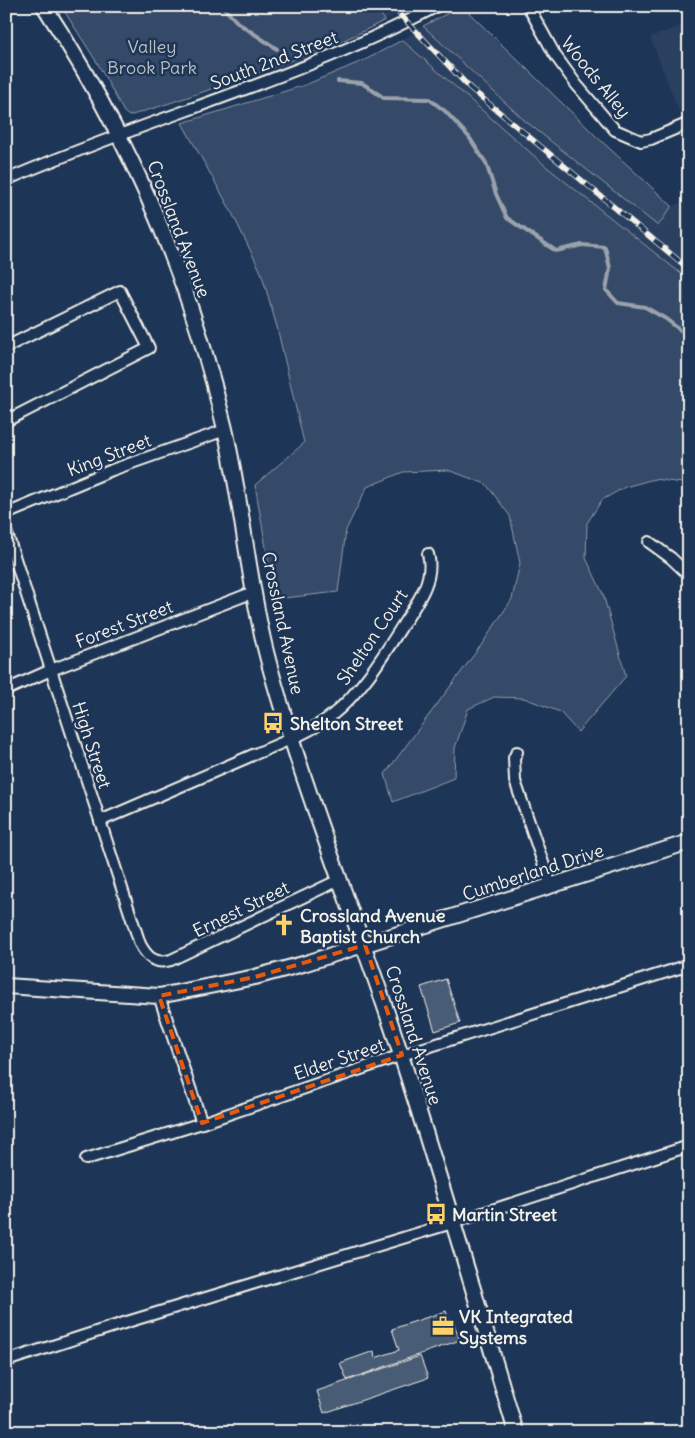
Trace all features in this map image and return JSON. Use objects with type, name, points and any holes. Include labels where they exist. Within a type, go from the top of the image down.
[{"type":"main road","name":"Crossland Avenue","points":[[44,6],[85,72],[119,134],[150,197],[198,330],[225,430],[266,649],[291,738],[339,880],[365,945],[402,1055],[516,1432]]},
{"type":"main road","name":"Cumberland Drive","points":[[6,986],[159,996],[255,977],[365,945],[689,842]]},
{"type":"street","name":"South 2nd Street","points":[[119,134],[312,65],[407,22],[437,6]]},
{"type":"street","name":"Woods Alley","points":[[528,6],[555,55],[576,84],[615,130],[641,141],[651,139],[689,122]]},
{"type":"street","points":[[6,180],[119,134]]},
{"type":"street","points":[[6,347],[120,291],[149,348],[6,421]]},
{"type":"street","name":"King Street","points":[[6,514],[112,470],[225,430]]},
{"type":"street","name":"High Street","points":[[6,531],[140,944],[150,958],[156,962]]},
{"type":"street","points":[[649,542],[671,558],[689,575]]},
{"type":"street","name":"Shelton Court","points":[[291,738],[332,715],[353,696],[380,661],[418,601],[426,584],[430,573],[428,554]]},
{"type":"street","name":"Forest Street","points":[[6,690],[51,670],[254,592]]},
{"type":"street","points":[[100,821],[291,738]]},
{"type":"street","points":[[517,752],[514,758],[515,781],[551,886]]},
{"type":"street","name":"Ernest Street","points":[[156,962],[164,962],[180,956],[339,880]]},
{"type":"street","name":"Elder Street","points":[[86,1159],[202,1124],[402,1055],[689,965]]},
{"type":"street","points":[[159,996],[202,1124]]},
{"type":"street","points":[[6,1362],[127,1322],[452,1223],[689,1146]]},
{"type":"highlighted area","points":[[365,945],[402,1055],[202,1123],[159,996],[255,977]]},
{"type":"shaded area","points":[[374,6],[404,6],[406,9],[385,20]]},
{"type":"shaded area","points":[[689,23],[689,111],[680,114],[650,37]]},
{"type":"shaded area","points":[[423,26],[524,120],[659,226],[672,206],[689,200],[689,280],[548,168],[402,40]]},
{"type":"shaded area","points":[[222,1423],[236,1432],[192,1432]]},
{"type":"green space","name":"Valley Brook Park","points":[[61,6],[374,6],[385,20],[371,28],[297,59],[129,116],[124,112],[98,64]]},
{"type":"green space","points":[[462,6],[597,137],[672,206],[658,226],[524,120],[423,26]]},
{"type":"green space","points":[[402,40],[548,168],[689,280],[689,484],[654,479],[625,487],[602,500],[587,523],[586,558],[603,594],[626,676],[578,732],[560,712],[524,698],[494,697],[468,709],[455,748],[454,778],[393,802],[385,774],[482,644],[512,599],[520,563],[510,516],[486,484],[448,470],[403,472],[367,487],[346,530],[338,592],[275,599],[255,485],[304,443],[277,327],[261,272],[230,209],[182,123],[305,85],[367,59]]},
{"type":"building","points":[[446,979],[460,1023],[435,1031],[421,987]]},
{"type":"building","points":[[446,1311],[452,1328],[454,1324],[460,1340],[347,1380],[340,1363],[374,1351],[375,1358],[399,1350],[392,1329]]},
{"type":"building","points":[[420,1356],[428,1378],[324,1413],[317,1391]]},
{"type":"waterway","points":[[222,6],[238,23],[277,49]]},
{"type":"waterway","points":[[338,81],[362,83],[384,98],[429,99],[445,111],[469,137],[486,163],[496,194],[507,218],[556,251],[582,245],[605,247],[610,268],[606,290],[618,303],[645,307],[666,319],[689,337]]},
{"type":"railway","points":[[392,6],[470,88],[689,269]]},
{"type":"place","name":"Shelton Street","points":[[273,723]]},
{"type":"place","name":"Crossland Avenue Baptist Church","points":[[284,925]]},
{"type":"place","name":"Martin Street","points":[[436,1214]]},
{"type":"place","name":"VK Integrated Systems","points":[[443,1326]]}]
